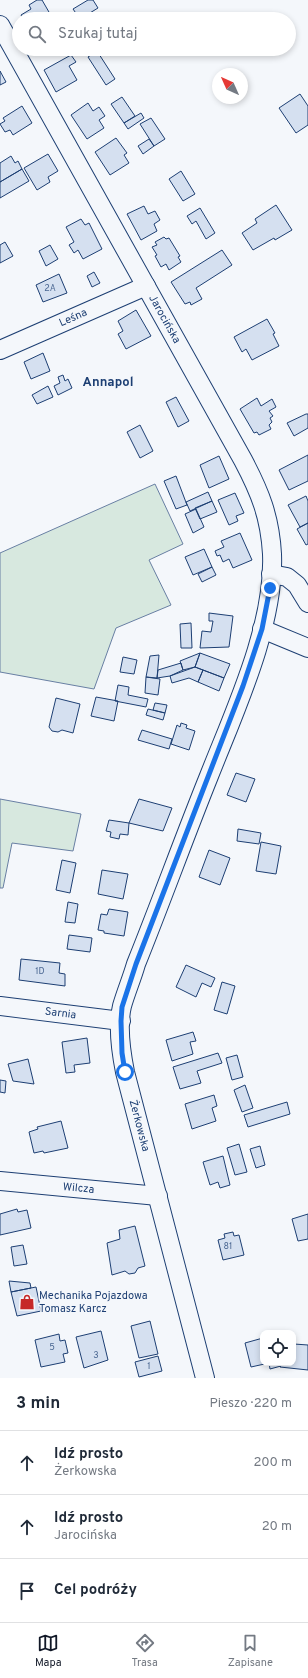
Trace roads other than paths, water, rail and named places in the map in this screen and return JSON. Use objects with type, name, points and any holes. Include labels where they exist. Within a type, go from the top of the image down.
[{"type":"street","name":"Jarocińska","points":[[0,25],[12,46]]},
{"type":"street","name":"Jarocińska","points":[[17,56],[243,460],[265,505],[270,531],[272,555],[270,588],[262,629]]},
{"type":"street","name":"Leśna","points":[[0,350],[146,286]]},
{"type":"street","points":[[271,574],[287,577],[297,585],[308,603]]},
{"type":"street","points":[[262,629],[308,648]]},
{"type":"street","name":"Żerkowska","points":[[205,1378],[125,1072],[122,1053],[122,1007],[136,964],[243,686],[262,629]]},
{"type":"street","name":"Sarnia","points":[[0,1006],[121,1021]]},
{"type":"street","name":"Wilcza","points":[[0,1181],[158,1196]]},
{"type":"place","name":"Mechanika Pojazdowa Tomasz Karcz","points":[[27,1302]]},
{"type":"district","name":"Annapol","points":[[108,383]]}]
